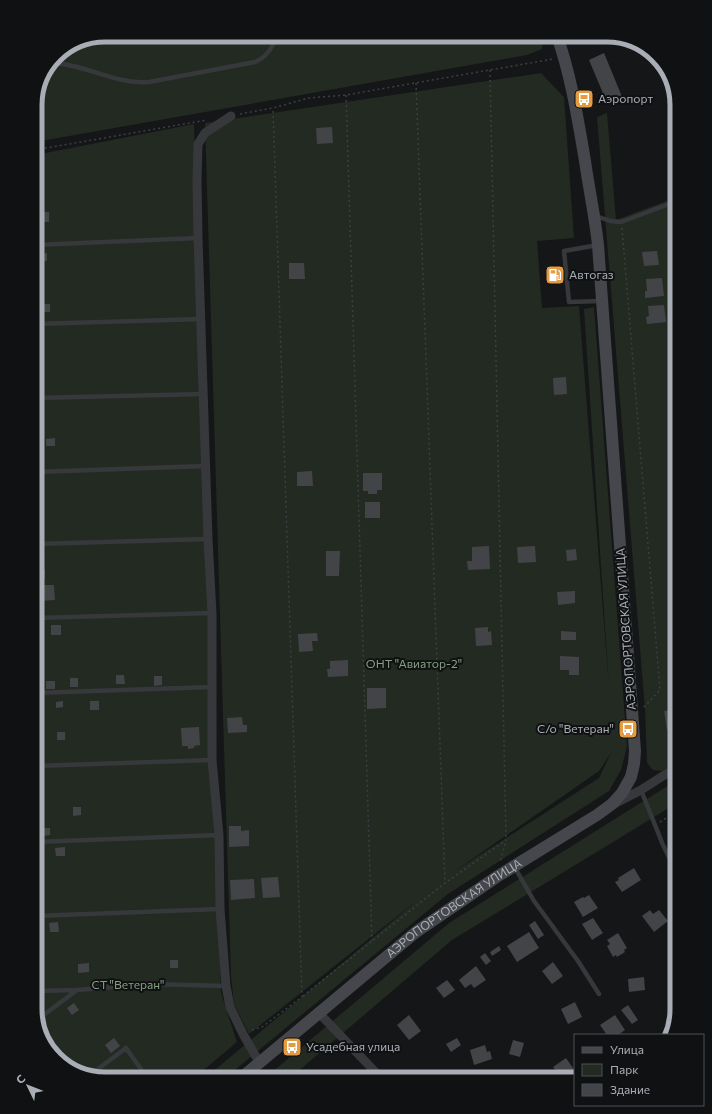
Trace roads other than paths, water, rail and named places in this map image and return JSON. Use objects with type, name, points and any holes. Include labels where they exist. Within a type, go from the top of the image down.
[{"type":"street","name":"АЭРОПОРТОВСКАЯ УЛИЦА","points":[[248,1072],[318,1012],[416,932],[498,876],[604,810],[622,793],[631,778],[635,750],[598,246],[595,216],[578,120],[563,57],[561,42]]},
{"type":"street","points":[[231,116],[205,133],[198,144],[198,238],[212,613],[212,760],[219,835],[220,909],[226,986],[230,1007],[259,1062]]},
{"type":"street","points":[[604,810],[641,790],[670,771]]},
{"type":"street","points":[[318,1012],[375,1072]]},
{"type":"lane","points":[[58,64],[122,80],[139,83],[150,82],[255,62],[269,53],[274,42]]},
{"type":"lane","points":[[595,216],[610,221],[622,222],[670,204]]},
{"type":"lane","points":[[42,244],[198,238]]},
{"type":"lane","points":[[598,246],[564,251],[569,302],[602,300]]},
{"type":"lane","points":[[42,324],[202,319]]},
{"type":"lane","points":[[42,398],[204,394]]},
{"type":"lane","points":[[42,472],[206,466]]},
{"type":"lane","points":[[42,544],[208,538]]},
{"type":"lane","points":[[42,618],[212,613]]},
{"type":"lane","points":[[42,693],[212,687]]},
{"type":"lane","points":[[42,766],[212,760]]},
{"type":"lane","points":[[641,790],[670,857]]},
{"type":"lane","points":[[42,842],[219,835]]},
{"type":"lane","points":[[514,866],[534,901],[600,994]]},
{"type":"lane","points":[[42,916],[220,909]]},
{"type":"lane","points":[[42,991],[77,990],[149,984],[226,986]]},
{"type":"lane","points":[[43,1016],[77,990]]},
{"type":"lane","points":[[95,1071],[126,1048],[143,1072]]},
{"type":"place","name":"Аэропорт","points":[[584,99]]},
{"type":"place","name":"Автогаз","points":[[555,275]]},
{"type":"place","name":"С/о \"Ветеран\"","points":[[628,729]]},
{"type":"place","name":"Усадебная улица","points":[[292,1047]]},
{"type":"park label","name":"ОНТ \"Авиатор-2\"","points":[[414,664]]},
{"type":"park label","name":"СТ \"Ветеран\"","points":[[128,985]]}]
